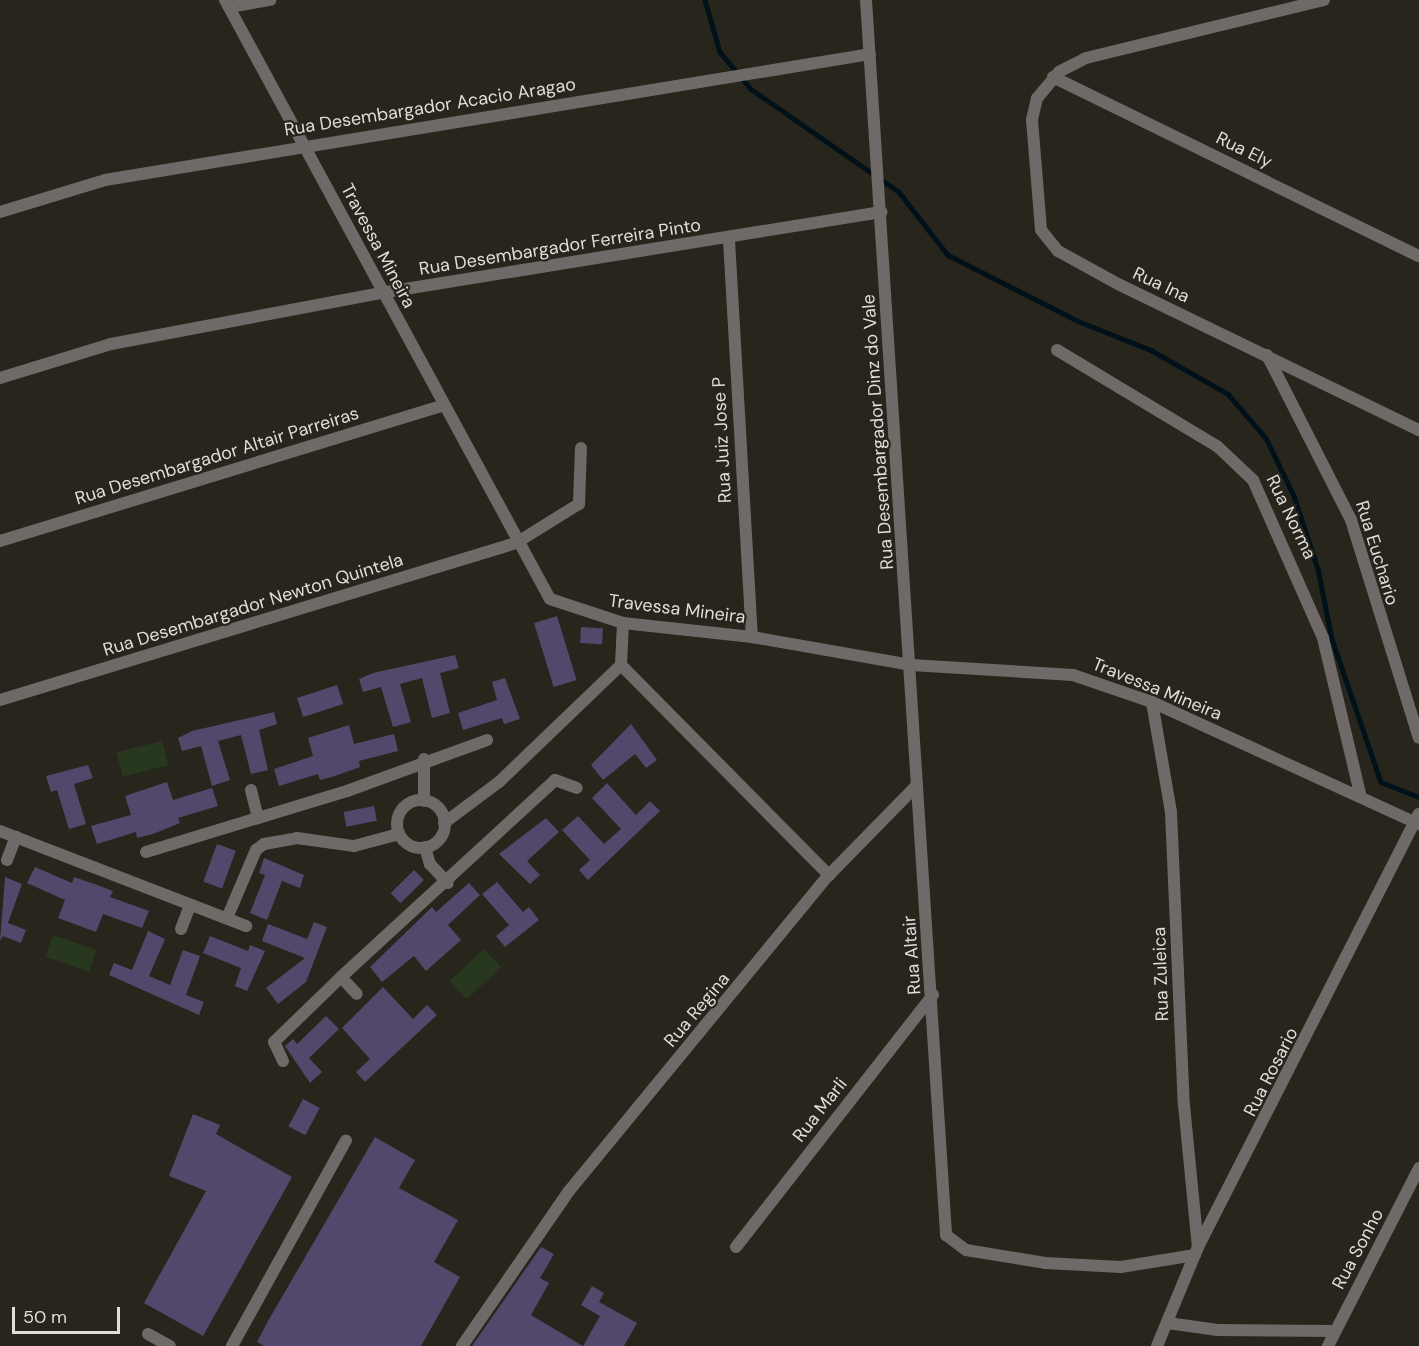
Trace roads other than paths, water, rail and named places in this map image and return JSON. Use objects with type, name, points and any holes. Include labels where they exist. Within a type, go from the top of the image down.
[{"type":"street","points":[[227,4],[270,0]]},
{"type":"street","points":[[866,0],[870,54]]},
{"type":"street","points":[[1053,77],[1086,58],[1324,0]]},
{"type":"street","name":"Travessa Mineira","points":[[227,4],[305,146],[380,293],[444,405],[516,543],[550,599],[623,624],[752,637],[911,665],[1073,675],[1152,702],[1360,797],[1418,820]]},
{"type":"street","name":"Rua Desembargador Acacio Aragao","points":[[0,212],[105,180],[870,54]]},
{"type":"street","name":"Rua Desembargador Dinz do Vale","points":[[870,54],[911,665]]},
{"type":"street","name":"Rua Ely","points":[[1053,77],[1419,256]]},
{"type":"street","name":"Rua Ina","points":[[1053,77],[1037,98],[1032,120],[1044,237],[1118,284],[1419,430]]},
{"type":"street","name":"Rua Desembargador Ferreira Pinto","points":[[0,378],[111,344],[380,293],[729,240],[881,212]]},
{"type":"street","name":"Rua Juiz Jose P","points":[[729,240],[752,637]]},
{"type":"street","name":"Rua Norma","points":[[1057,350],[1217,446],[1254,480],[1323,638],[1360,797]]},
{"type":"street","name":"Rua Euchario","points":[[1267,355],[1351,519],[1419,738]]},
{"type":"street","name":"Rua Desembargador Altair Parreiras","points":[[0,541],[444,405]]},
{"type":"street","name":"Rua Desembargador Newton Quintela","points":[[0,700],[516,543],[579,504],[581,448]]},
{"type":"street","points":[[399,834],[409,845],[425,848],[439,840],[444,823],[499,782],[621,665],[623,624]]},
{"type":"street","points":[[621,665],[829,875]]},
{"type":"street","name":"Rua Altair","points":[[911,665],[917,785],[949,1242],[999,1258],[1089,1266],[1138,1266],[1197,1251]]},
{"type":"street","name":"Rua Zuleica","points":[[1152,702],[1172,812],[1184,1105],[1197,1251]]},
{"type":"street","points":[[147,852],[347,791],[423,759],[487,740]]},
{"type":"street","points":[[423,759],[424,801]]},
{"type":"street","points":[[283,1061],[274,1042],[341,977],[448,883],[555,780],[577,788]]},
{"type":"street","name":"Rua Regina","points":[[462,1346],[513,1266],[829,875],[917,785]]},
{"type":"street","points":[[251,790],[258,818]]},
{"type":"street","points":[[399,834],[404,807],[424,801],[437,807],[444,823]]},
{"type":"street","name":"Rua Rosario","points":[[1157,1346],[1197,1251],[1418,820]]},
{"type":"street","points":[[0,831],[246,926]]},
{"type":"street","points":[[227,918],[256,850],[264,844],[297,838],[354,846],[399,834]]},
{"type":"street","points":[[7,860],[16,837]]},
{"type":"street","points":[[425,848],[430,864],[448,883]]},
{"type":"street","points":[[181,929],[190,905]]},
{"type":"street","points":[[341,977],[357,994]]},
{"type":"street","name":"Rua Marli","points":[[736,1247],[933,995]]},
{"type":"street","points":[[232,1346],[346,1140]]},
{"type":"street","name":"Rua Sonho","points":[[1328,1346],[1419,1168]]},
{"type":"street","points":[[1168,1323],[1218,1330],[1334,1331]]},
{"type":"street","points":[[148,1334],[170,1346]]},
{"type":"waterway","points":[[705,0],[720,52],[751,89],[899,192],[948,255],[1078,321],[1151,350],[1228,394],[1266,438],[1294,496],[1318,569],[1332,639],[1381,782],[1419,797]]}]
